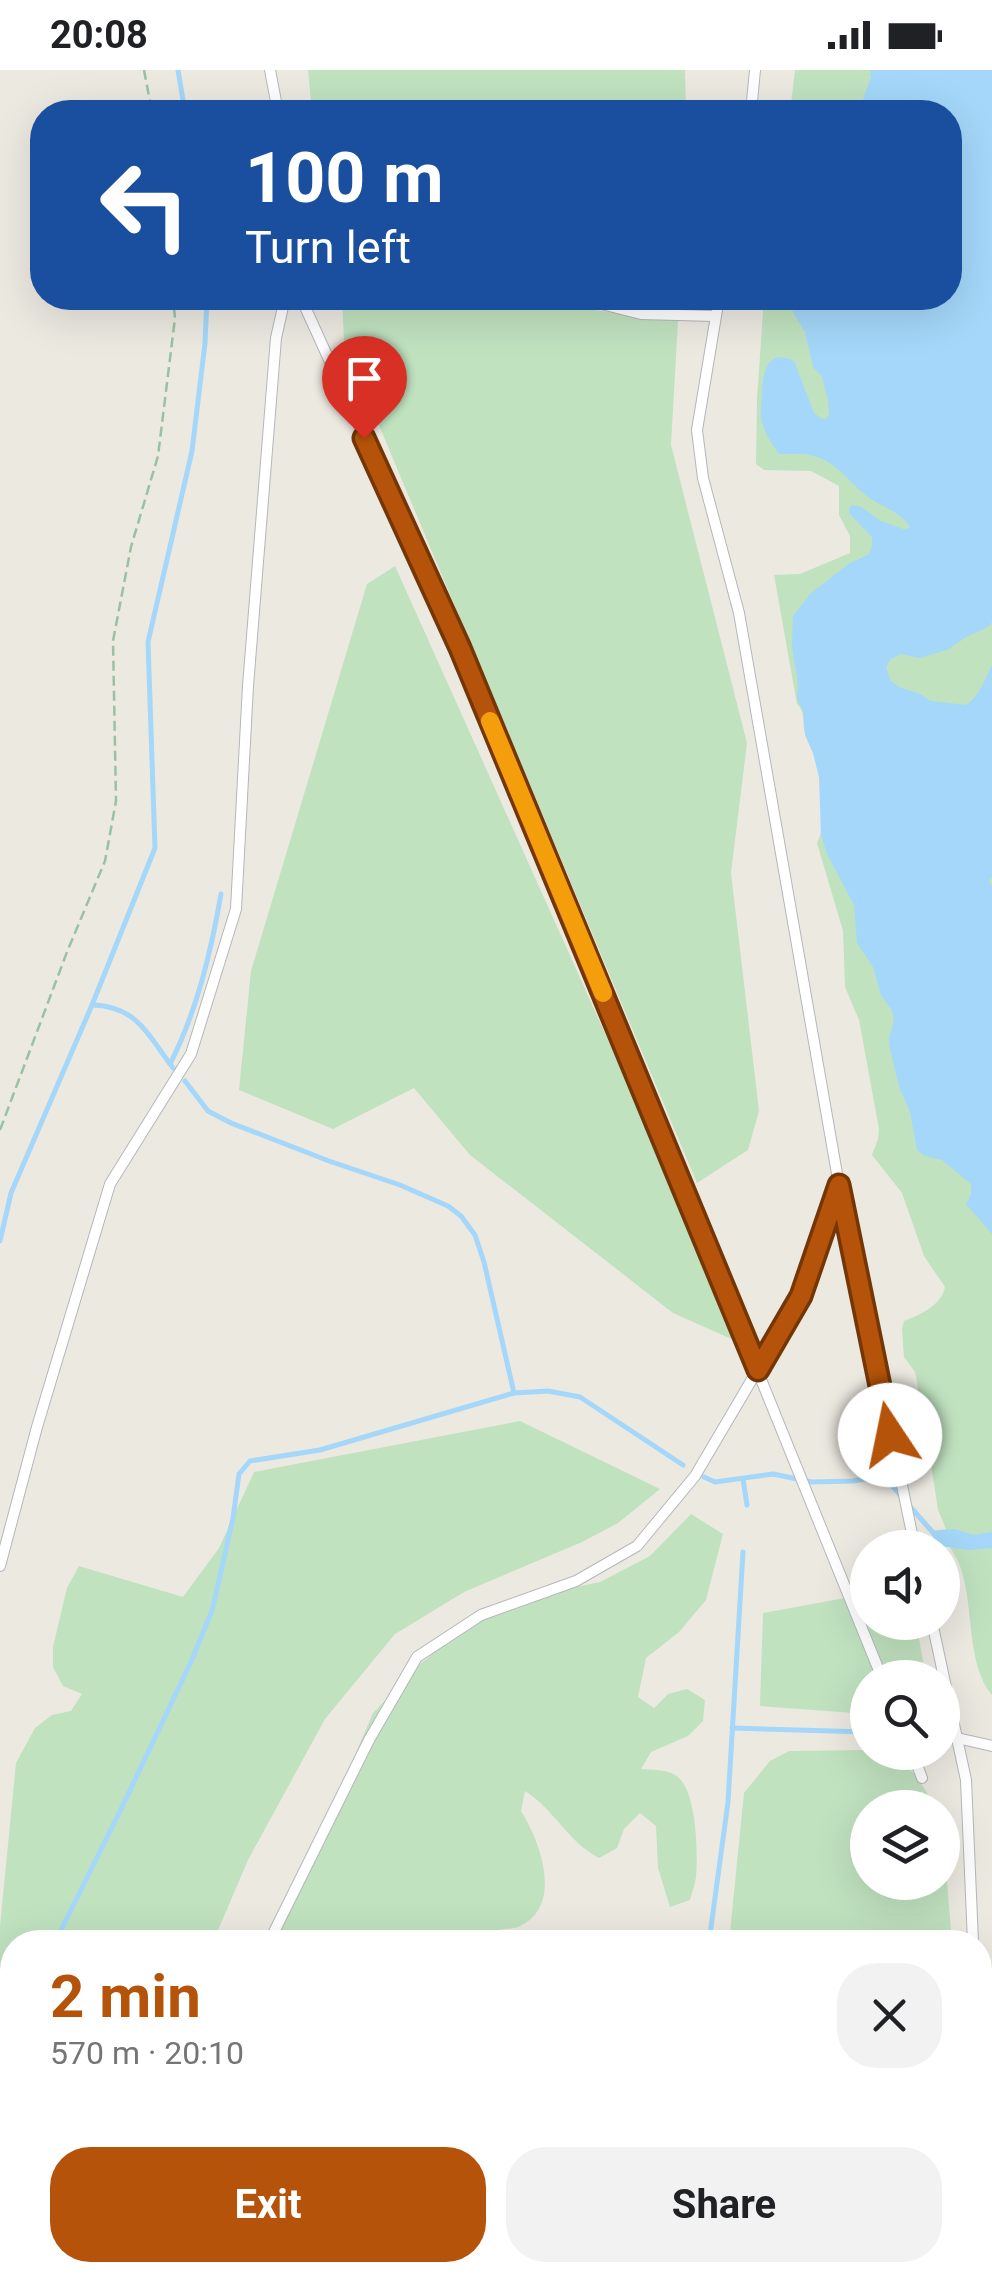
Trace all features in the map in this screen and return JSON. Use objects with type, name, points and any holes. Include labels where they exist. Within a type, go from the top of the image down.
[{"type":"lane","points":[[270,70],[276,100]]},
{"type":"lane","points":[[752,100],[756,70]]},
{"type":"lane","points":[[0,1566],[110,1184],[191,1054],[236,910],[251,647],[276,338],[282,310]]},
{"type":"lane","points":[[306,310],[460,648],[875,1660]]},
{"type":"lane","points":[[625,310],[714,316]]},
{"type":"lane","points":[[716,310],[697,430],[704,478],[739,612],[839,1185],[911,1530]]},
{"type":"lane","points":[[275,1930],[370,1740],[417,1658],[481,1616],[576,1580],[637,1546],[695,1476],[801,1296],[839,1185]]},
{"type":"lane","points":[[960,1738],[992,1746]]},
{"type":"lane","points":[[960,1748],[966,1780],[972,1930]]},
{"type":"lane","points":[[919,1770],[922,1778]]},
{"type":"path","points":[[144,70],[150,100]]},
{"type":"path","points":[[0,1130],[105,861],[116,801],[113,641],[131,547],[158,456],[174,310]]},
{"type":"green space","points":[[308,70],[685,70],[686,100],[311,100]]},
{"type":"green space","points":[[795,70],[992,70],[992,1695],[974,1652],[960,1566],[960,1530],[939,1530],[946,1529],[938,1510],[917,1381],[904,1357],[904,1321],[935,1304],[945,1287],[924,1256],[902,1193],[872,1155],[879,1129],[859,1020],[845,987],[843,931],[817,843],[823,823],[821,788],[803,714],[797,704],[774,575],[800,574],[850,553],[850,536],[839,515],[839,486],[811,471],[764,470],[756,464],[763,310],[962,310],[962,100],[791,100]]},
{"type":"green space","points":[[343,310],[594,310],[678,321],[671,445],[747,743],[731,873],[759,1111],[748,1150],[697,1183],[344,342]]},
{"type":"green space","points":[[395,566],[745,1345],[673,1313],[470,1155],[414,1088],[333,1129],[239,1090],[251,971],[367,584]]},
{"type":"green space","points":[[520,1421],[660,1489],[618,1523],[464,1592],[395,1634],[325,1719],[248,1860],[218,1930],[0,1930],[16,1763],[35,1728],[52,1715],[71,1711],[82,1694],[63,1686],[53,1667],[53,1647],[67,1588],[79,1566],[183,1597],[219,1548],[254,1472]]},
{"type":"green space","points":[[691,1514],[723,1534],[706,1600],[679,1632],[646,1658],[638,1697],[654,1708],[668,1694],[687,1689],[705,1700],[703,1721],[688,1736],[651,1752],[641,1769],[674,1774],[689,1796],[697,1854],[690,1900],[670,1907],[658,1868],[656,1826],[640,1813],[624,1829],[617,1848],[599,1858],[525,1791],[521,1811],[541,1855],[545,1888],[533,1916],[520,1926],[502,1930],[280,1930],[373,1713],[421,1663],[467,1627],[542,1594],[600,1582],[650,1556]]},
{"type":"green space","points":[[850,1597],[850,1640],[919,1640],[923,1660],[850,1660],[850,1713],[760,1706],[763,1613]]},
{"type":"green space","points":[[850,1750],[850,1770],[910,1770],[925,1790],[850,1790],[850,1900],[948,1900],[951,1930],[730,1930],[744,1793],[770,1761],[789,1751]]},
{"type":"water","points":[[870,70],[992,70],[992,622],[949,649],[920,658],[901,654],[886,667],[891,681],[899,687],[931,701],[966,705],[978,693],[992,665],[992,1234],[966,1204],[971,1184],[942,1160],[917,1150],[910,1112],[890,1049],[892,1011],[881,995],[873,967],[857,943],[854,905],[821,835],[819,777],[797,699],[793,616],[811,593],[850,563],[868,555],[872,547],[872,537],[849,513],[849,508],[861,507],[881,521],[906,530],[910,527],[827,462],[810,455],[779,454],[761,417],[766,370],[778,357],[794,361],[814,413],[822,419],[829,415],[822,377],[813,367],[805,332],[792,310],[962,310],[962,100],[863,100]]},
{"type":"water","points":[[960,1531],[973,1535],[992,1532],[992,1548],[960,1549]]},
{"type":"waterway","points":[[178,70],[183,100]]},
{"type":"waterway","points":[[0,1241],[11,1193],[155,848],[148,642],[192,451],[206,310]]},
{"type":"waterway","points":[[170,1064],[202,981],[221,894]]},
{"type":"waterway","points":[[92,1005],[131,1017],[173,1068]]},
{"type":"waterway","points":[[185,1081],[208,1111],[231,1123],[400,1185],[448,1206],[461,1216],[475,1235],[484,1262],[514,1393]]},
{"type":"waterway","points":[[61,1930],[212,1611],[239,1474],[250,1461],[320,1450],[514,1393],[548,1391],[580,1397],[683,1465]]},
{"type":"waterway","points":[[704,1477],[715,1482],[773,1474],[812,1482],[884,1476],[900,1495]]},
{"type":"waterway","points":[[743,1479],[747,1505]]},
{"type":"waterway","points":[[907,1503],[931,1530]]},
{"type":"waterway","points":[[711,1930],[728,1802],[743,1552]]},
{"type":"waterway","points":[[732,1728],[850,1731]]},
{"type":"slow traffic","points":[[490,721],[603,993]]},
{"type":"route","points":[[364,438],[460,648],[758,1370],[801,1296],[839,1185],[890,1435]]}]
